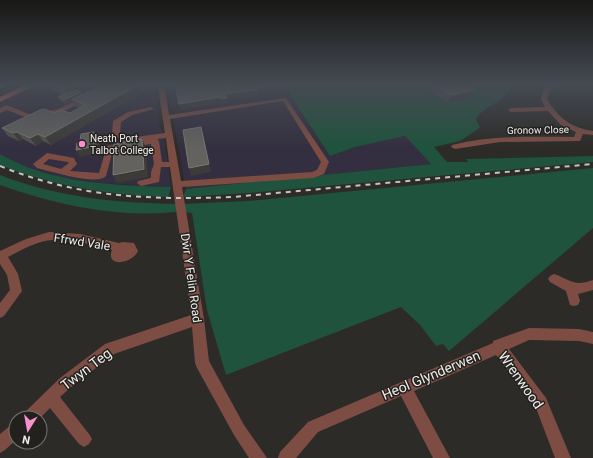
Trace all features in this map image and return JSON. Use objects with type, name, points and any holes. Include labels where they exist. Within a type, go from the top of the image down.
[{"type":"street","points":[[0,110],[7,107],[30,117],[60,112],[73,105]]},
{"type":"street","name":"Dŵr Y Felin Road","points":[[165,105],[198,319],[202,363],[239,430],[259,458]]},
{"type":"street","points":[[167,117],[243,105]]},
{"type":"street","points":[[177,184],[313,175],[321,172],[325,162],[289,105]]},
{"type":"street","points":[[547,105],[548,109],[568,127],[580,132],[593,133]]},
{"type":"street","points":[[151,109],[130,113],[117,121],[116,134],[127,142],[170,135]]},
{"type":"street","points":[[511,110],[548,109]]},
{"type":"street","name":"Gronow Close","points":[[455,147],[470,143],[493,141],[577,139],[580,132]]},
{"type":"street","points":[[63,172],[84,177],[102,176],[110,148],[155,141],[158,164],[156,180],[141,183]]},
{"type":"street","points":[[158,164],[175,165]]},
{"type":"street","name":"Ffrwd Vale","points":[[0,312],[16,291],[12,274],[0,256],[31,241],[53,236],[102,243],[120,248]]},
{"type":"street","points":[[554,279],[571,289],[586,288],[593,285]]},
{"type":"street","points":[[571,289],[574,301]]},
{"type":"street","name":"Twyn Teg","points":[[37,410],[65,383],[110,349],[198,319]]},
{"type":"street","name":"Heol Glynderwen","points":[[286,458],[312,427],[498,346],[529,334],[579,335],[593,338]]},
{"type":"street","name":"Wrenwood","points":[[498,346],[541,403],[563,458]]},
{"type":"street","points":[[404,387],[442,458]]},
{"type":"street","points":[[51,397],[84,439]]},
{"type":"shaded area","name":"Neath Port Talbot College","points":[[0,105],[157,105],[160,127],[164,134],[171,187],[100,183],[63,178],[15,163],[0,154]]},
{"type":"shaded area","name":"Neath Port Talbot College","points":[[170,105],[297,105],[330,156],[355,147],[405,136],[431,164],[186,189],[173,118],[175,116],[175,112],[171,110]]},
{"type":"green space","points":[[297,105],[491,105],[483,111],[476,120],[480,127],[478,129],[460,141],[434,147],[447,162],[468,162],[466,159],[593,156],[593,162],[249,193],[183,197],[186,189],[431,164],[405,136],[355,147],[330,156]]},
{"type":"green space","points":[[0,154],[40,172],[61,177],[105,184],[171,187],[168,197],[85,189],[45,180],[0,165]]},
{"type":"green space","points":[[593,168],[593,228],[449,351],[443,344],[436,346],[420,325],[401,307],[226,375],[207,310],[192,213],[184,212],[183,204],[248,201]]},
{"type":"green space","points":[[0,175],[21,183],[64,194],[131,202],[176,204],[176,212],[131,213],[65,204],[0,185]]},
{"type":"building","points":[[84,105],[102,105],[45,137],[38,134],[30,138],[17,132],[13,133],[2,128],[44,109],[55,113],[61,110],[70,113]]},
{"type":"building","points":[[201,127],[209,164],[189,168],[183,130]]},
{"type":"building","points":[[94,132],[93,140],[96,140],[96,146],[76,150],[77,143],[80,142],[81,134]]},
{"type":"building","points":[[142,139],[144,169],[113,175],[114,144]]},
{"type":"railway","points":[[0,166],[29,177],[86,191],[143,197],[202,198],[233,197],[593,164]]},
{"type":"place","name":"Neath Port Talbot College","points":[[82,144]]}]
